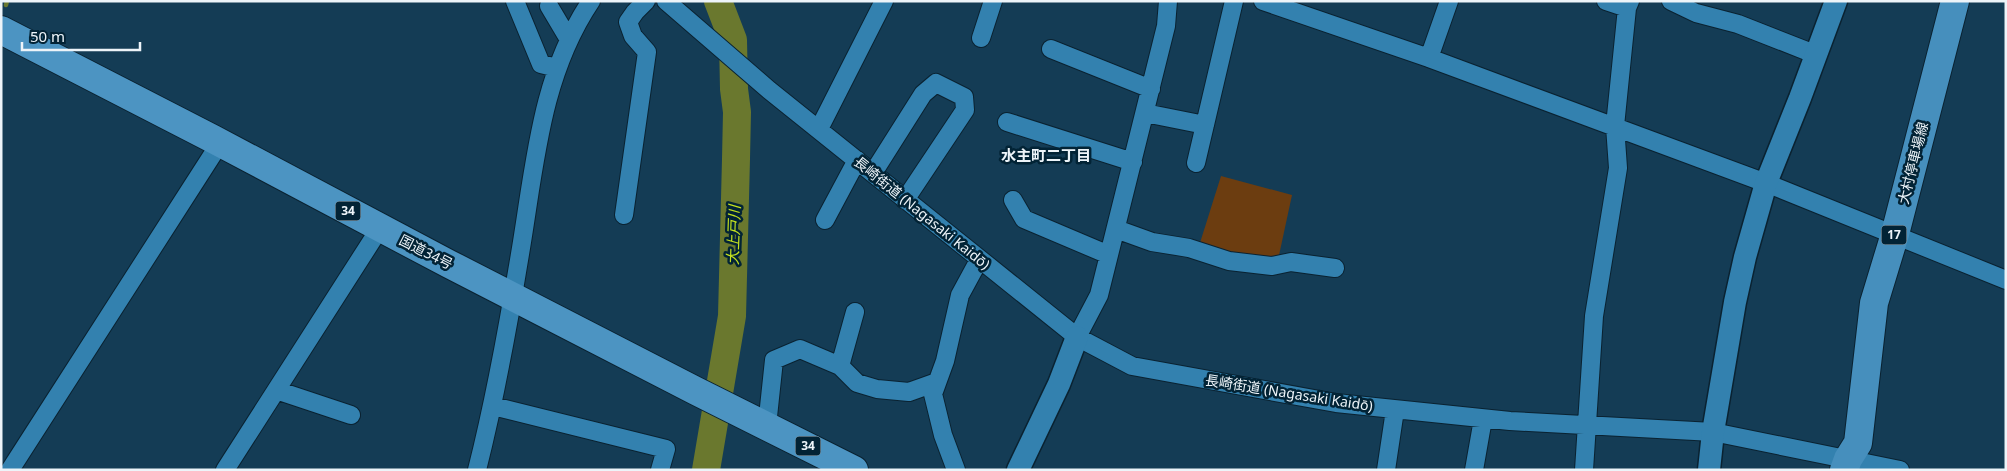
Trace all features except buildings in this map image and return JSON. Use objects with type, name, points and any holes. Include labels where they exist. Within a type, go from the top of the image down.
[{"type":"highway","name":"国道34号","points":[[1,30],[380,228],[854,470]]},
{"type":"main road","name":"大村停車場線","points":[[1846,464],[1858,443],[1871,317],[1955,1]]},
{"type":"street","points":[[516,1],[541,64],[557,68]]},
{"type":"street","points":[[477,470],[493,406],[545,104],[568,38],[591,1]]},
{"type":"street","points":[[624,215],[646,52],[633,36],[628,22],[646,1]]},
{"type":"street","points":[[819,129],[884,1]]},
{"type":"street","points":[[981,38],[992,1]]},
{"type":"street","points":[[1018,470],[1099,295],[1166,26],[1168,1]]},
{"type":"street","points":[[1196,163],[1234,1]]},
{"type":"street","points":[[1263,1],[1429,58],[1766,182],[2006,280]]},
{"type":"street","points":[[1429,58],[1449,1]]},
{"type":"street","points":[[1584,470],[1594,316],[1618,168],[1615,126],[1629,5],[1606,1]]},
{"type":"street","points":[[1671,1],[1696,13],[1738,24],[1817,55]]},
{"type":"street","points":[[1708,470],[1735,302],[1745,257],[1766,182],[1817,55],[1836,1]]},
{"type":"street","name":"長崎街道 (Nagasaki Kaidō)","points":[[671,5],[769,90],[979,260],[1078,337],[1132,366],[1336,403],[1395,410],[1483,419],[1713,432],[1846,464],[1900,470]]},
{"type":"street","points":[[549,6],[568,38]]},
{"type":"street","points":[[1051,49],[1151,89]]},
{"type":"street","points":[[873,173],[923,94],[936,83],[964,97],[965,110],[904,200]]},
{"type":"street","points":[[1145,113],[1205,126]]},
{"type":"street","points":[[1007,122],[1133,162]]},
{"type":"street","points":[[10,470],[220,143]]},
{"type":"street","points":[[825,220],[857,160]]},
{"type":"street","points":[[1013,200],[1024,219],[1109,255]]},
{"type":"street","points":[[225,470],[380,228]]},
{"type":"street","points":[[1116,229],[1152,242],[1189,248],[1229,261],[1272,266],[1291,262],[1335,268]]},
{"type":"street","points":[[956,470],[943,435],[933,394],[951,336],[960,295],[979,260]]},
{"type":"street","points":[[840,366],[854,312]]},
{"type":"street","points":[[764,425],[775,356],[800,349],[840,366],[857,383],[877,389],[909,392],[937,382]]},
{"type":"street","points":[[276,390],[351,414]]},
{"type":"street","points":[[493,406],[666,449],[660,470]]},
{"type":"street","points":[[1386,470],[1395,410]]},
{"type":"street","points":[[1474,470],[1483,419]]},
{"type":"shaded area","points":[[1221,176],[1292,195],[1278,260],[1199,246]]},
{"type":"waterway","points":[[6,5],[7,1]]},
{"type":"waterway","name":"大上戸川","points":[[706,470],[732,316],[737,112],[734,89],[733,40],[718,1]]},
{"type":"district","name":"水主町二丁目","points":[[1046,156]]}]
